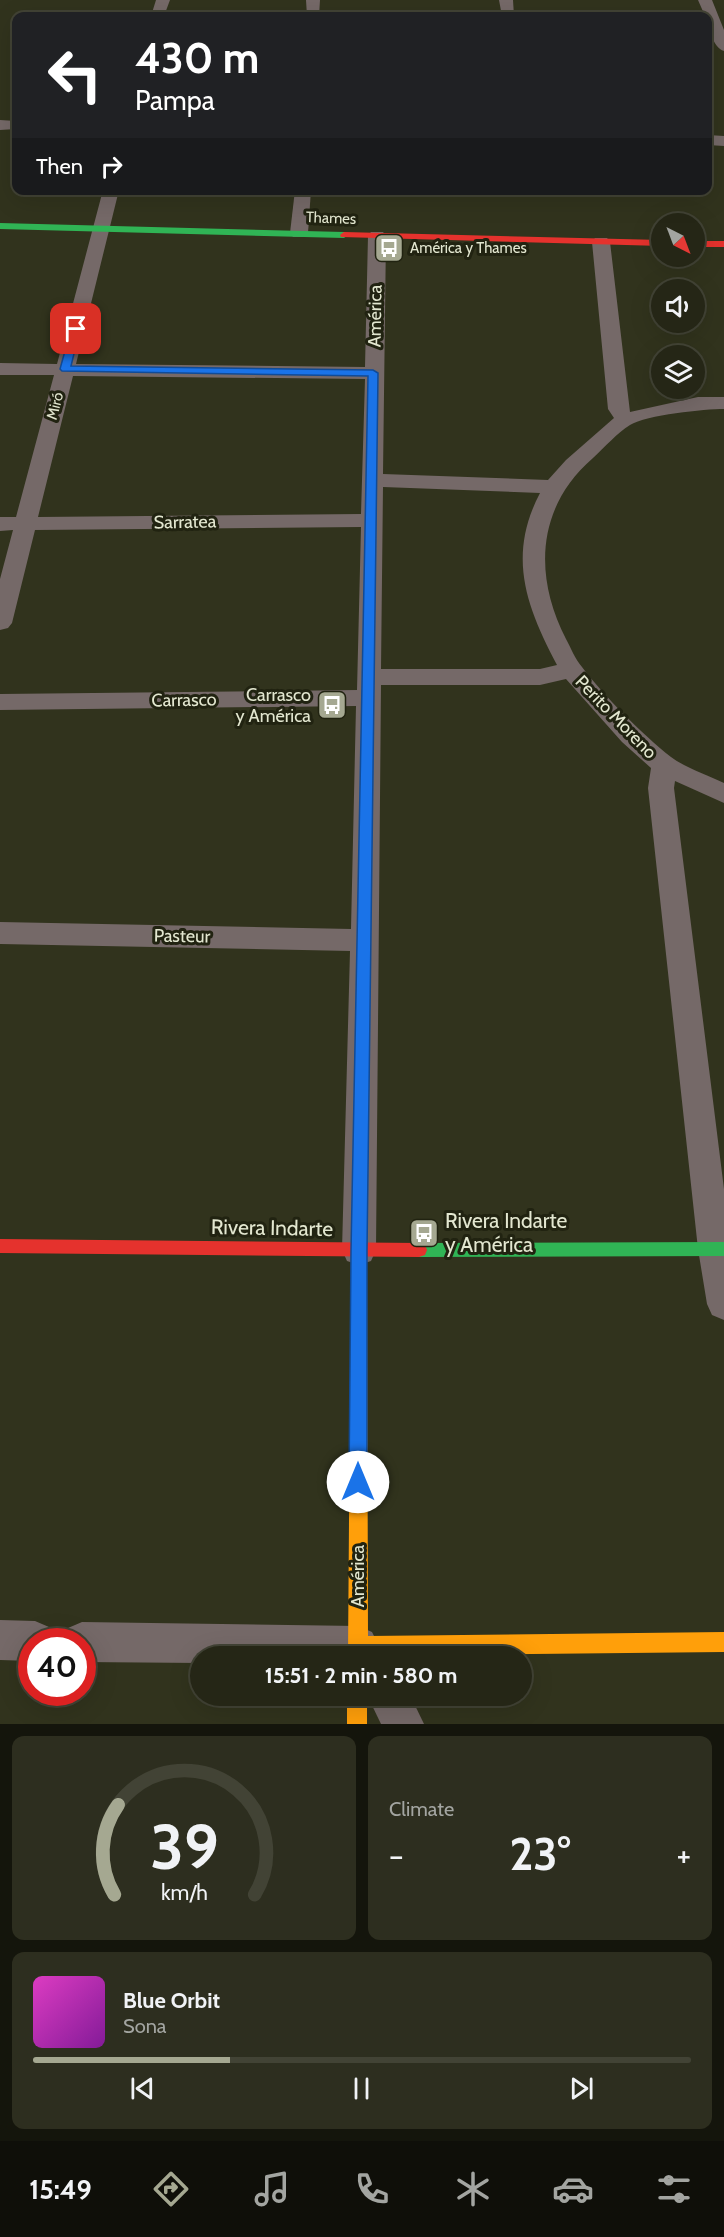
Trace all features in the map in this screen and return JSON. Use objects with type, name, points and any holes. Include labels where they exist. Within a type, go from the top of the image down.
[{"type":"street","points":[[712,18],[724,49]]},
{"type":"street","name":"Miró","points":[[0,623],[110,195]]},
{"type":"street","points":[[299,233],[303,195]]},
{"type":"street","name":"Thames","points":[[0,226],[651,243]]},
{"type":"street","name":"América","points":[[360,1646],[359,1251],[376,236]]},
{"type":"street","points":[[601,242],[618,409],[625,419],[698,403],[724,403]]},
{"type":"street","points":[[705,244],[724,244]]},
{"type":"street","points":[[0,369],[373,373]]},
{"type":"street","name":"Perito Moreno","points":[[625,419],[573,464],[554,487],[542,510],[536,531],[536,587],[546,622],[571,670],[624,729],[664,765],[661,788],[724,1304]]},
{"type":"street","points":[[372,480],[554,487]]},
{"type":"street","name":"Sarratea","points":[[0,524],[370,520]]},
{"type":"street","name":"Carrasco","points":[[0,702],[368,687],[540,677],[571,670]]},
{"type":"street","points":[[664,765],[724,794]]},
{"type":"street","name":"Pasteur","points":[[0,933],[364,939]]},
{"type":"street","name":"Rivera Indarte","points":[[0,1246],[359,1251],[719,1249]]},
{"type":"street","points":[[0,1641],[18,1641]]},
{"type":"street","points":[[532,1648],[724,1642]]},
{"type":"street","points":[[96,1643],[190,1646]]},
{"type":"street","points":[[357,1706],[357,1724]]},
{"type":"street","points":[[393,1706],[404,1724]]},
{"type":"traffic: fast","points":[[0,226],[344,235]]},
{"type":"traffic: fast","points":[[419,1250],[724,1249]]},
{"type":"traffic: slow","points":[[358,1646],[359,1250]]},
{"type":"traffic: slow","points":[[358,1646],[724,1642]]},
{"type":"traffic: slow","points":[[357,1706],[357,1724]]},
{"type":"traffic: jam","points":[[344,235],[651,243]]},
{"type":"traffic: jam","points":[[705,244],[724,244]]},
{"type":"traffic: jam","points":[[0,1246],[419,1250]]},
{"type":"place","name":"América y Thames","points":[[389,248]]},
{"type":"place","name":"Carrasco y América","points":[[332,705]]},
{"type":"place","name":"Rivera Indarte y América","points":[[424,1233]]},
{"type":"route","points":[[76,329],[65,369],[373,373],[359,1251],[358,1482]]}]
